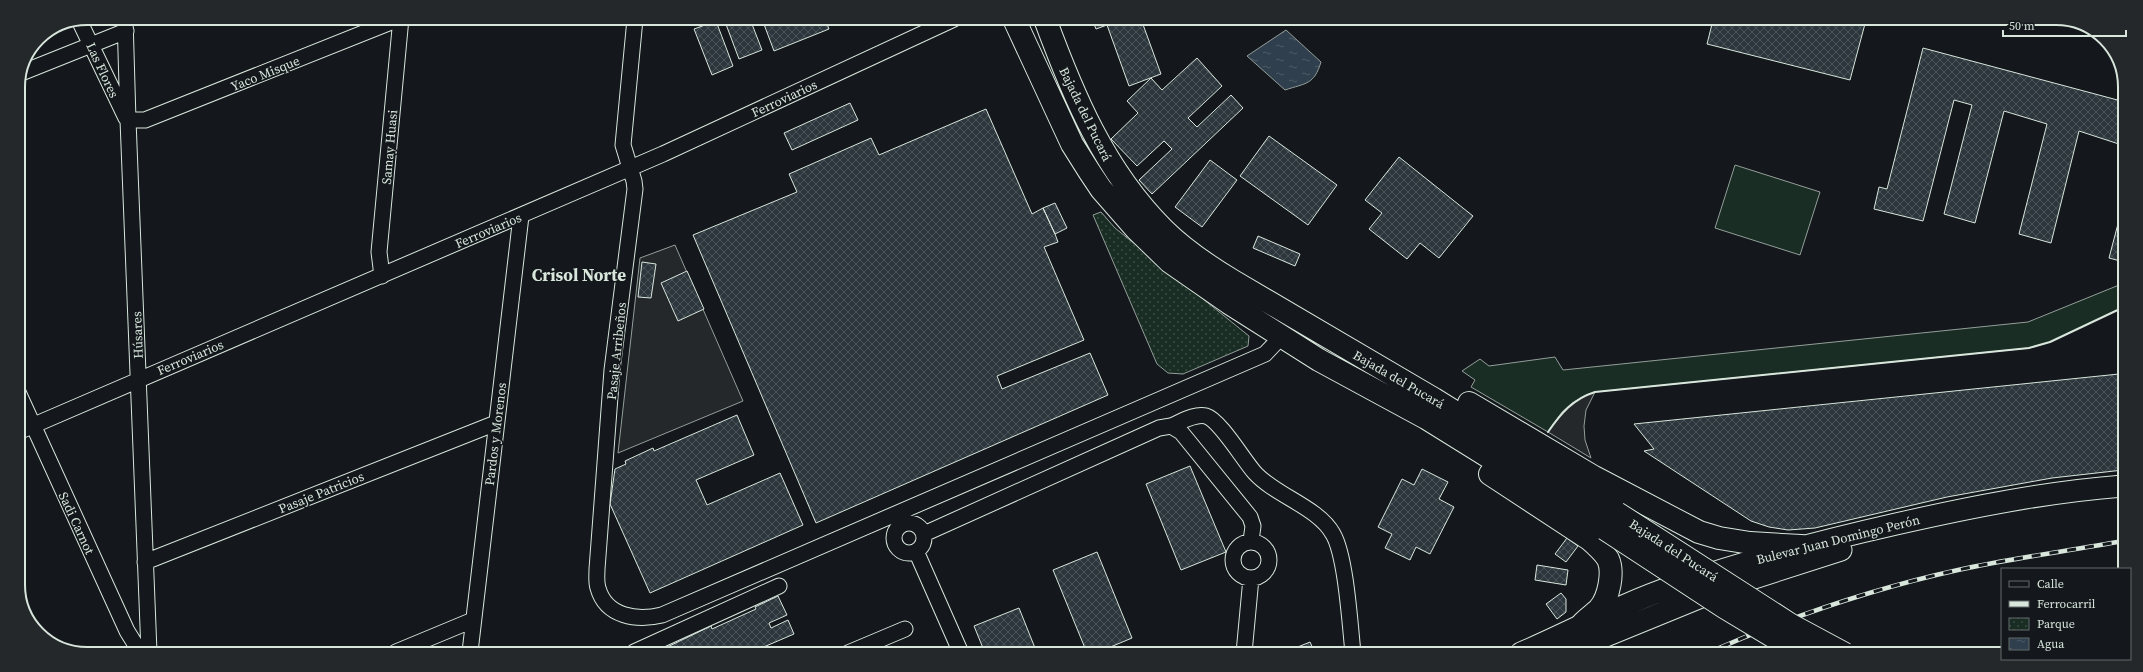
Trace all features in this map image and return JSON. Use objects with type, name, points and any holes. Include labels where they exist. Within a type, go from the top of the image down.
[{"type":"main road","name":"Bajada del Pucará","points":[[1017,25],[1072,144],[1089,171],[1114,205],[1152,246],[1174,266],[1319,360],[1611,521],[1832,647]]},
{"type":"main road","name":"Bajada del Pucará","points":[[1047,25],[1068,81],[1085,117],[1114,171],[1163,229],[1204,262],[1303,323],[1434,399],[1611,521],[1731,611],[1790,647]]},
{"type":"main road","points":[[1303,323],[1366,346],[1390,358],[1594,477],[1682,524],[1719,538],[1750,543],[1801,546]]},
{"type":"main road","points":[[1319,360],[1382,406],[1589,539],[1601,549],[1608,560],[1611,572],[1606,599],[1600,608],[1583,623]]},
{"type":"main road","name":"Bulevar Juan Domingo Perón","points":[[1577,647],[1801,546],[1946,513],[2030,497],[2118,487]]},
{"type":"main road","name":"Bulevar Juan Domingo Perón","points":[[1533,647],[1583,623],[1674,586],[1725,579],[1891,537],[2047,508],[2118,501]]},
{"type":"main road","points":[[1719,538],[1725,579]]},
{"type":"street","name":"Las Flores","points":[[82,25],[128,120]]},
{"type":"street","points":[[28,70],[90,44],[124,25]]},
{"type":"street","name":"Húsares","points":[[126,25],[128,120],[149,647]]},
{"type":"street","name":"Yaco Misque","points":[[128,120],[145,120],[383,25]]},
{"type":"street","name":"Samay Huasi","points":[[382,276],[379,252],[400,25]]},
{"type":"street","name":"Pasaje Arribeños","points":[[635,25],[623,145],[635,189],[612,370],[597,569],[598,587],[604,601],[613,610],[627,617],[639,618],[662,615],[1265,354],[1282,336]]},
{"type":"street","name":"Ferroviarios","points":[[25,429],[630,168],[941,25]]},
{"type":"street","name":"Pardos y Morenos","points":[[471,647],[521,216]]},
{"type":"street","name":"Sadi Carnot","points":[[25,407],[127,631],[137,647]]},
{"type":"street","points":[[924,534],[1159,428],[1171,426],[1196,416],[1207,416],[1216,423],[1255,473],[1265,482],[1322,520],[1334,534],[1341,555],[1352,647]]},
{"type":"street","name":"Pasaje Patricios","points":[[145,562],[496,423]]},
{"type":"street","points":[[1171,426],[1181,432],[1250,517],[1254,526],[1251,542]]},
{"type":"street","points":[[909,523],[918,526],[924,534],[923,544],[916,551],[902,551],[896,544],[895,534],[900,526],[909,523]]},
{"type":"street","points":[[1251,542],[1263,546],[1269,557],[1267,569],[1257,577],[1251,578],[1240,575],[1233,566],[1232,560],[1236,549],[1240,545],[1251,542]]},
{"type":"street","points":[[916,551],[958,647]]},
{"type":"street","points":[[1245,647],[1251,578]]},
{"type":"street","points":[[645,647],[779,586]]},
{"type":"street","points":[[408,647],[474,620]]},
{"type":"street","points":[[860,647],[905,629]]},
{"type":"green space","points":[[1735,165],[1820,192],[1800,255],[1715,228]]},
{"type":"green space","points":[[1101,212],[1115,228],[1249,336],[1248,346],[1183,374],[1168,373],[1157,364],[1093,215]]},
{"type":"green space","points":[[2118,285],[2118,310],[2050,342],[2029,348],[1595,392],[1580,399],[1568,408],[1548,432],[1471,387],[1475,380],[1462,371],[1480,359],[1489,366],[1555,357],[1563,370],[2028,322]]},
{"type":"shaded area","points":[[675,245],[743,401],[618,453],[640,258]]},
{"type":"shaded area","points":[[1595,392],[1586,410],[1584,426],[1585,440],[1591,458],[1548,432],[1562,412],[1571,404],[1584,396]]},
{"type":"water","points":[[1286,30],[1321,62],[1312,79],[1304,84],[1285,90],[1247,56]]},
{"type":"building","points":[[705,25],[718,25],[733,66],[712,75],[694,29]]},
{"type":"building","points":[[726,25],[752,25],[762,50],[739,59]]},
{"type":"building","points":[[764,25],[827,25],[829,29],[774,51]]},
{"type":"building","points":[[1094,25],[1107,25],[1096,29]]},
{"type":"building","points":[[1107,25],[1143,25],[1161,74],[1129,86]]},
{"type":"building","points":[[1712,25],[1865,25],[1850,80],[1707,44]]},
{"type":"building","points":[[1923,48],[2118,100],[2118,144],[2079,131],[2051,243],[2019,234],[2047,124],[2004,111],[1975,223],[1944,214],[1972,105],[1954,100],[1923,221],[1874,209],[1879,187],[1887,189]]},
{"type":"building","points":[[1197,58],[1222,86],[1188,118],[1197,127],[1231,95],[1243,108],[1152,194],[1139,180],[1172,149],[1164,141],[1137,166],[1111,139],[1138,113],[1127,101],[1151,78],[1162,90]]},
{"type":"building","points":[[850,103],[858,120],[792,150],[784,133]]},
{"type":"building","points":[[986,109],[1032,214],[1043,208],[1055,234],[1058,242],[1044,247],[1084,340],[997,376],[1002,389],[1090,353],[1108,395],[816,523],[693,235],[797,192],[789,174],[871,138],[879,155]]},
{"type":"building","points":[[1269,136],[1337,185],[1308,225],[1240,176]]},
{"type":"building","points":[[1399,157],[1473,216],[1439,258],[1420,243],[1407,259],[1369,229],[1382,213],[1365,200]]},
{"type":"building","points":[[1210,160],[1237,180],[1202,227],[1175,207]]},
{"type":"building","points":[[1055,203],[1067,228],[1055,234],[1043,208]]},
{"type":"building","points":[[2118,224],[2118,260],[2109,258]]},
{"type":"building","points":[[1258,236],[1300,254],[1295,266],[1253,248]]},
{"type":"building","points":[[642,262],[656,264],[651,298],[638,297]]},
{"type":"building","points":[[687,271],[704,309],[678,321],[661,283]]},
{"type":"building","points":[[2118,374],[2118,471],[2052,478],[1947,497],[1815,528],[1788,530],[1769,527],[1751,521],[1644,451],[1654,449],[1634,424]]},
{"type":"building","points":[[737,415],[754,455],[696,480],[707,505],[780,473],[803,525],[650,593],[610,504],[615,469],[626,464],[625,461],[653,448],[654,451]]},
{"type":"building","points":[[1190,466],[1226,552],[1181,570],[1146,484]]},
{"type":"building","points":[[1422,469],[1448,482],[1439,499],[1454,507],[1430,554],[1416,547],[1410,560],[1385,548],[1392,534],[1378,527],[1402,479],[1414,485]]},
{"type":"building","points":[[1567,538],[1578,546],[1566,562],[1555,554]]},
{"type":"building","points":[[1097,552],[1132,638],[1110,647],[1085,647],[1053,570]]},
{"type":"building","points":[[1537,565],[1568,570],[1566,585],[1535,580]]},
{"type":"building","points":[[1561,593],[1566,599],[1566,612],[1557,619],[1546,604]]},
{"type":"building","points":[[778,596],[787,615],[769,623],[771,628],[788,620],[794,634],[764,647],[667,647],[711,626],[712,629],[756,609],[755,607]]},
{"type":"building","points":[[1019,608],[1035,647],[983,647],[974,626]]},
{"type":"building","points":[[1310,642],[1312,647],[1298,647]]},
{"type":"railway","points":[[1722,647],[1767,628],[1861,595],[1893,586],[1958,570],[2118,542]]},
{"type":"wall","points":[[1548,432],[1568,408],[1580,399],[1595,392],[2029,348],[2050,342],[2118,310]]},
{"type":"district","name":"Crisol Norte","points":[[579,275]]}]
